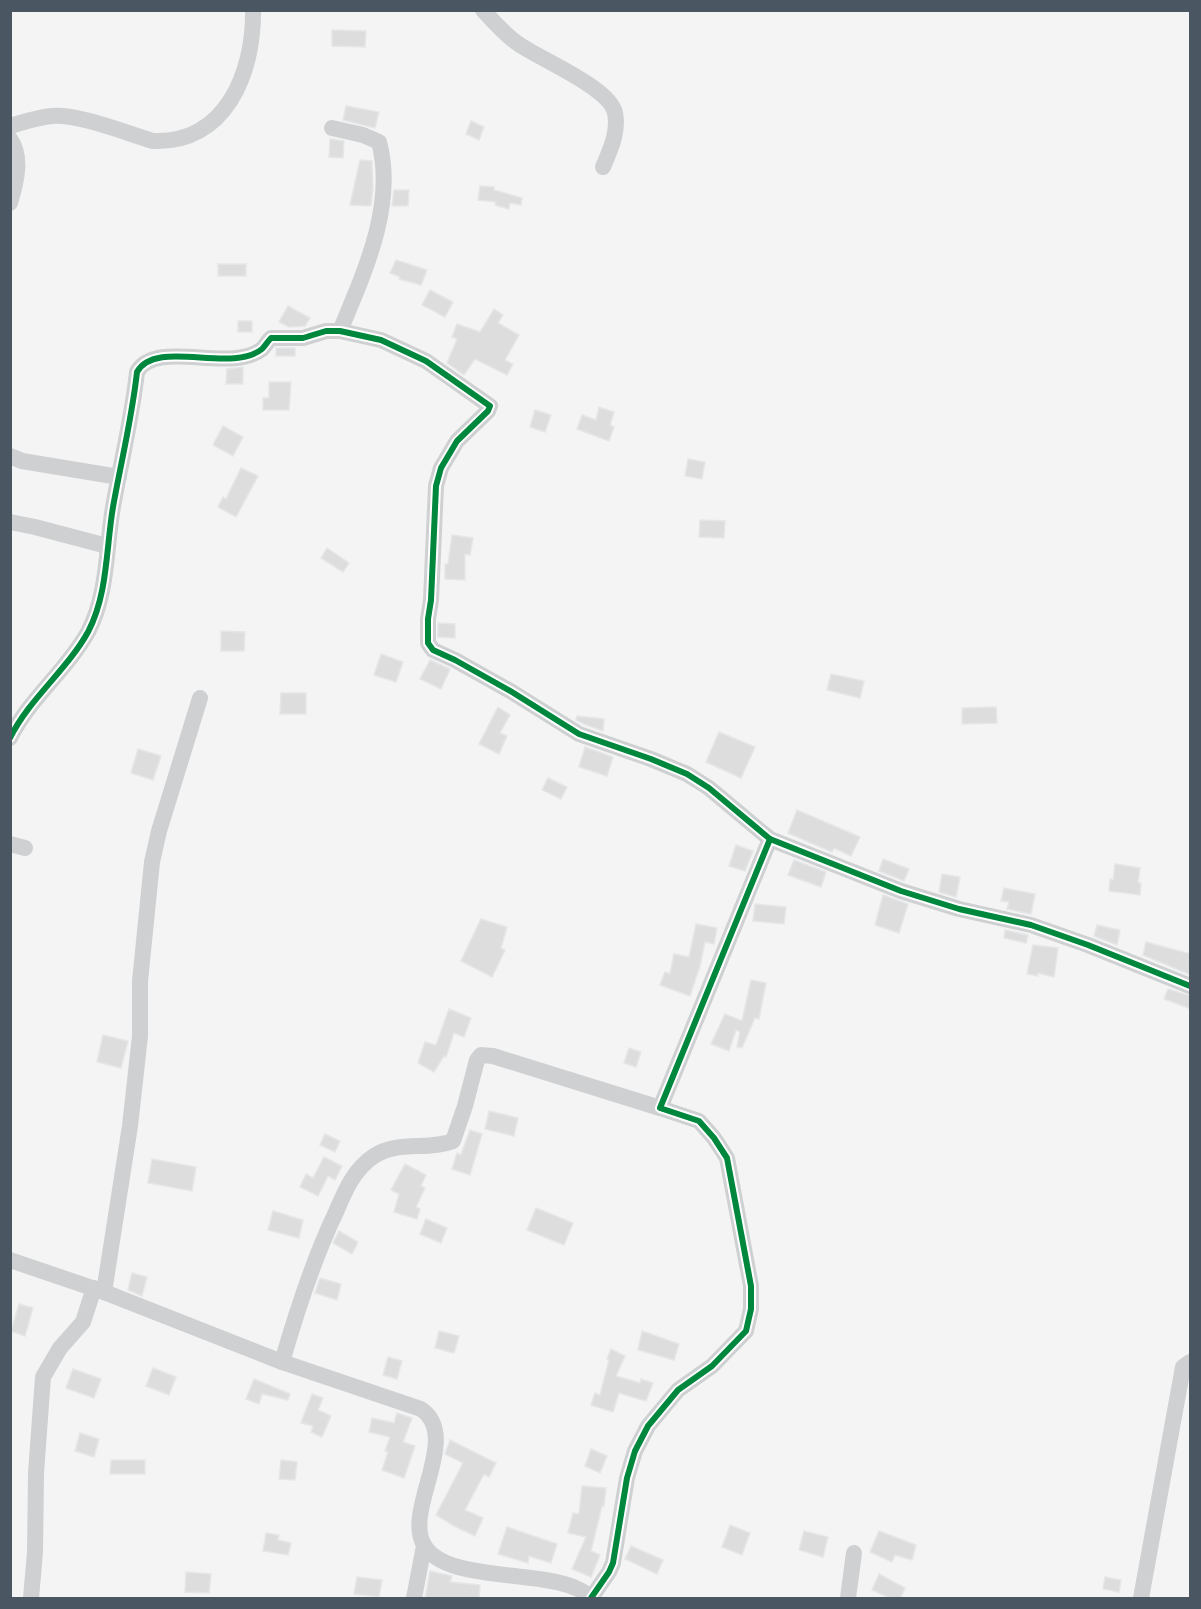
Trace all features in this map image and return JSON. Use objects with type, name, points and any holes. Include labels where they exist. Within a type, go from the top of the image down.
[{"type":"street","points":[[10,126],[47,116],[62,116],[153,141],[166,141],[197,132],[225,110],[239,87],[250,54],[253,10]]},
{"type":"street","points":[[483,10],[517,43],[596,89],[612,105],[615,112],[616,132],[603,167]]},
{"type":"street","points":[[332,128],[363,135],[379,142],[385,163],[382,203],[374,240],[365,270],[340,331]]},
{"type":"street","points":[[10,139],[16,148],[17,160],[10,203]]},
{"type":"street","points":[[10,738],[24,715],[78,648],[96,614],[128,437],[137,372],[146,362],[156,358],[236,358],[261,350],[271,338],[303,338],[326,331],[340,331],[381,340],[426,361],[490,406],[488,411],[457,441],[441,468],[436,486],[431,600],[428,619],[428,643],[433,650],[512,692],[579,735],[651,759],[687,774],[709,788],[770,839],[901,891],[959,909],[1039,927],[1191,986]]},
{"type":"street","points":[[10,456],[22,461],[119,477]]},
{"type":"street","points":[[10,522],[107,546]]},
{"type":"street","points":[[31,1599],[35,1552],[36,1473],[43,1377],[60,1348],[83,1322],[99,1290],[130,1126],[140,1036],[140,981],[152,862],[159,831],[200,698]]},
{"type":"street","points":[[660,1108],[770,839]]},
{"type":"street","points":[[10,1260],[99,1290],[282,1362],[408,1403],[427,1413],[435,1438],[429,1480],[419,1520],[424,1546],[434,1557],[455,1565],[574,1587],[591,1598],[613,1563],[627,1478],[635,1451],[648,1426],[678,1390],[712,1366],[747,1330],[751,1309],[751,1286],[727,1158],[699,1121],[493,1056],[481,1055],[477,1060],[453,1141],[384,1150],[373,1156],[353,1176],[323,1238],[301,1294],[282,1362]]},
{"type":"street","points":[[1141,1599],[1183,1367],[1191,1362]]},
{"type":"street","points":[[414,1599],[424,1546]]},
{"type":"street","points":[[848,1599],[854,1552]]},
{"type":"building","points":[[332,30],[366,31],[365,47],[332,46]]},
{"type":"building","points":[[346,106],[379,112],[375,128],[343,120]]},
{"type":"building","points":[[471,121],[484,127],[479,140],[466,134]]},
{"type":"building","points":[[330,139],[344,141],[343,158],[329,157]]},
{"type":"building","points":[[360,160],[372,161],[373,189],[369,206],[350,205]]},
{"type":"building","points":[[480,186],[494,187],[494,190],[522,198],[521,205],[510,203],[509,209],[495,205],[496,202],[478,200]]},
{"type":"building","points":[[394,190],[409,190],[408,206],[392,206]]},
{"type":"building","points":[[396,260],[427,270],[421,285],[399,279],[400,277],[390,273]]},
{"type":"building","points":[[218,264],[246,264],[246,276],[218,276]]},
{"type":"building","points":[[430,290],[453,302],[445,317],[422,305]]},
{"type":"building","points":[[288,306],[310,318],[305,326],[289,327],[279,322]]},
{"type":"building","points":[[494,309],[503,315],[498,323],[519,335],[505,360],[513,364],[507,375],[475,359],[464,375],[447,363],[457,339],[452,337],[457,324],[480,332]]},
{"type":"building","points":[[238,321],[252,321],[252,332],[238,332]]},
{"type":"building","points":[[276,348],[295,348],[295,356],[276,356]]},
{"type":"building","points":[[243,367],[243,384],[226,384],[227,369]]},
{"type":"building","points":[[269,382],[291,382],[289,410],[263,410],[263,398],[269,398]]},
{"type":"building","points":[[599,407],[614,412],[610,425],[614,427],[609,441],[577,429],[582,415],[596,420]]},
{"type":"building","points":[[535,410],[551,415],[545,432],[530,427]]},
{"type":"building","points":[[223,426],[243,437],[233,456],[213,445]]},
{"type":"building","points":[[688,459],[705,462],[702,479],[685,476]]},
{"type":"building","points":[[241,468],[258,476],[236,517],[218,507],[223,497],[226,499]]},
{"type":"building","points":[[700,520],[725,521],[724,538],[699,537]]},
{"type":"building","points":[[452,535],[473,538],[470,555],[465,554],[465,580],[445,579],[445,564],[448,564]]},
{"type":"building","points":[[327,548],[349,563],[343,572],[321,558]]},
{"type":"building","points":[[438,623],[455,624],[455,638],[438,637]]},
{"type":"building","points":[[221,631],[245,632],[244,651],[221,651]]},
{"type":"building","points":[[381,654],[403,662],[396,682],[374,675]]},
{"type":"building","points":[[430,660],[450,669],[441,689],[420,679]]},
{"type":"building","points":[[831,674],[864,681],[860,698],[827,690]]},
{"type":"building","points":[[281,693],[306,693],[306,714],[280,714]]},
{"type":"building","points":[[498,707],[510,715],[500,733],[507,736],[499,754],[479,744]]},
{"type":"building","points":[[996,707],[997,723],[962,724],[962,708]]},
{"type":"building","points":[[577,716],[604,719],[603,731],[576,720]]},
{"type":"building","points":[[719,732],[755,747],[741,778],[706,762]]},
{"type":"building","points":[[585,747],[613,757],[607,776],[579,767]]},
{"type":"building","points":[[138,749],[161,756],[153,780],[131,773]]},
{"type":"building","points":[[548,778],[567,787],[561,799],[542,790]]},
{"type":"building","points":[[797,810],[860,837],[851,856],[834,848],[832,852],[788,833]]},
{"type":"building","points":[[736,845],[753,851],[745,871],[729,866]]},
{"type":"building","points":[[883,859],[909,869],[904,881],[879,871]]},
{"type":"building","points":[[794,860],[826,872],[821,887],[788,875]]},
{"type":"building","points":[[1115,864],[1140,868],[1138,883],[1141,883],[1140,895],[1109,891]]},
{"type":"building","points":[[942,874],[960,877],[956,897],[939,892]]},
{"type":"building","points":[[1004,888],[1035,894],[1031,914],[1007,909],[1009,902],[1001,901]]},
{"type":"building","points":[[883,895],[908,904],[899,933],[875,925]]},
{"type":"building","points":[[755,904],[786,907],[784,924],[753,921]]},
{"type":"building","points":[[481,919],[507,927],[501,948],[505,950],[492,977],[461,961]]},
{"type":"building","points":[[696,924],[717,928],[714,944],[705,942],[690,996],[660,985],[665,972],[670,974],[674,954],[689,957]]},
{"type":"building","points":[[1097,925],[1120,930],[1117,945],[1094,936]]},
{"type":"building","points":[[1005,930],[1028,935],[1026,943],[1004,938]]},
{"type":"building","points":[[1146,942],[1191,954],[1191,975],[1143,955]]},
{"type":"building","points":[[1033,945],[1058,948],[1054,977],[1038,973],[1038,976],[1027,974]]},
{"type":"building","points":[[751,980],[766,983],[759,1019],[755,1018],[742,1048],[737,1047],[740,1032],[736,1030],[729,1051],[711,1044],[725,1014],[742,1021]]},
{"type":"building","points":[[1168,989],[1191,996],[1191,1009],[1164,999]]},
{"type":"building","points":[[449,1009],[471,1018],[464,1037],[454,1033],[446,1057],[444,1056],[434,1072],[418,1063],[425,1042],[436,1045]]},
{"type":"building","points":[[103,1035],[128,1041],[121,1068],[97,1062]]},
{"type":"building","points":[[629,1048],[641,1052],[636,1067],[624,1063]]},
{"type":"building","points":[[489,1111],[518,1118],[514,1136],[485,1129]]},
{"type":"building","points":[[470,1130],[482,1134],[470,1175],[452,1169],[457,1153],[461,1155]]},
{"type":"building","points":[[325,1134],[340,1141],[335,1152],[320,1145]]},
{"type":"building","points":[[324,1157],[342,1166],[335,1180],[328,1176],[318,1196],[300,1187],[306,1174],[313,1178]]},
{"type":"building","points":[[152,1159],[196,1167],[192,1191],[148,1183]]},
{"type":"building","points":[[405,1164],[426,1175],[421,1186],[425,1188],[416,1207],[420,1209],[417,1219],[394,1212],[399,1194],[391,1190]]},
{"type":"building","points":[[536,1208],[573,1223],[564,1245],[527,1230]]},
{"type":"building","points":[[273,1211],[303,1220],[299,1238],[268,1230]]},
{"type":"building","points":[[426,1219],[447,1228],[441,1243],[420,1234]]},
{"type":"building","points":[[339,1231],[358,1242],[352,1254],[333,1243]]},
{"type":"building","points":[[132,1273],[147,1277],[142,1296],[128,1290]]},
{"type":"building","points":[[320,1278],[341,1284],[337,1300],[315,1293]]},
{"type":"building","points":[[19,1304],[33,1308],[25,1336],[11,1331]]},
{"type":"building","points":[[439,1331],[459,1336],[454,1353],[435,1348]]},
{"type":"building","points":[[642,1331],[679,1344],[674,1360],[638,1350]]},
{"type":"building","points":[[611,1349],[625,1356],[616,1376],[640,1383],[641,1379],[653,1383],[646,1401],[619,1393],[613,1412],[591,1405],[595,1393],[600,1395]]},
{"type":"building","points":[[388,1357],[402,1361],[397,1379],[383,1375]]},
{"type":"building","points":[[153,1368],[176,1377],[169,1395],[146,1386]]},
{"type":"building","points":[[73,1369],[101,1379],[94,1398],[66,1388]]},
{"type":"building","points":[[254,1379],[290,1394],[288,1400],[262,1394],[259,1404],[246,1399]]},
{"type":"building","points":[[312,1394],[323,1398],[318,1410],[331,1416],[322,1437],[311,1432],[313,1426],[301,1423]]},
{"type":"building","points":[[397,1413],[412,1418],[403,1442],[415,1446],[404,1478],[382,1470],[390,1437],[369,1432],[372,1418],[394,1423]]},
{"type":"building","points":[[80,1433],[99,1439],[94,1457],[75,1451]]},
{"type":"building","points":[[450,1440],[496,1463],[489,1477],[484,1474],[465,1510],[483,1518],[475,1536],[436,1515],[463,1463],[445,1454]]},
{"type":"building","points":[[591,1449],[607,1456],[600,1473],[585,1466]]},
{"type":"building","points":[[111,1460],[145,1460],[145,1474],[110,1474]]},
{"type":"building","points":[[281,1460],[297,1462],[295,1480],[279,1479]]},
{"type":"building","points":[[582,1486],[606,1488],[604,1506],[602,1506],[591,1551],[600,1555],[591,1577],[572,1569],[586,1537],[568,1533],[573,1513],[579,1514]]},
{"type":"building","points":[[730,1525],[750,1533],[742,1555],[722,1547]]},
{"type":"building","points":[[507,1527],[557,1544],[551,1563],[529,1556],[528,1563],[498,1554]]},
{"type":"building","points":[[804,1531],[828,1537],[823,1557],[799,1550]]},
{"type":"building","points":[[879,1531],[916,1545],[912,1560],[895,1555],[892,1562],[870,1552]]},
{"type":"building","points":[[266,1533],[279,1535],[278,1540],[291,1543],[288,1555],[263,1551]]},
{"type":"building","points":[[631,1546],[663,1560],[657,1574],[625,1559]]},
{"type":"building","points":[[430,1571],[452,1576],[450,1582],[480,1585],[479,1599],[425,1599]]},
{"type":"building","points":[[186,1572],[211,1574],[209,1593],[185,1592]]},
{"type":"building","points":[[879,1574],[905,1588],[900,1599],[892,1599],[872,1590]]},
{"type":"building","points":[[357,1577],[382,1580],[379,1597],[354,1594]]},
{"type":"building","points":[[1105,1577],[1121,1580],[1119,1592],[1103,1589]]},
{"type":"cycle path","points":[[10,738],[27,710],[70,659],[95,617],[103,587],[113,507],[137,372],[147,362],[160,358],[249,356],[262,349],[271,338],[303,338],[326,331],[340,331],[381,340],[426,361],[490,406],[488,411],[457,441],[441,468],[436,486],[431,600],[428,619],[428,643],[433,650],[512,692],[579,734],[687,774],[709,788],[770,839]]},
{"type":"cycle path","points":[[591,1598],[613,1563],[627,1478],[635,1451],[648,1426],[678,1390],[712,1366],[746,1331],[751,1309],[751,1286],[727,1158],[699,1121],[660,1108],[770,839],[901,891],[959,909],[1031,925],[1190,986]]}]
